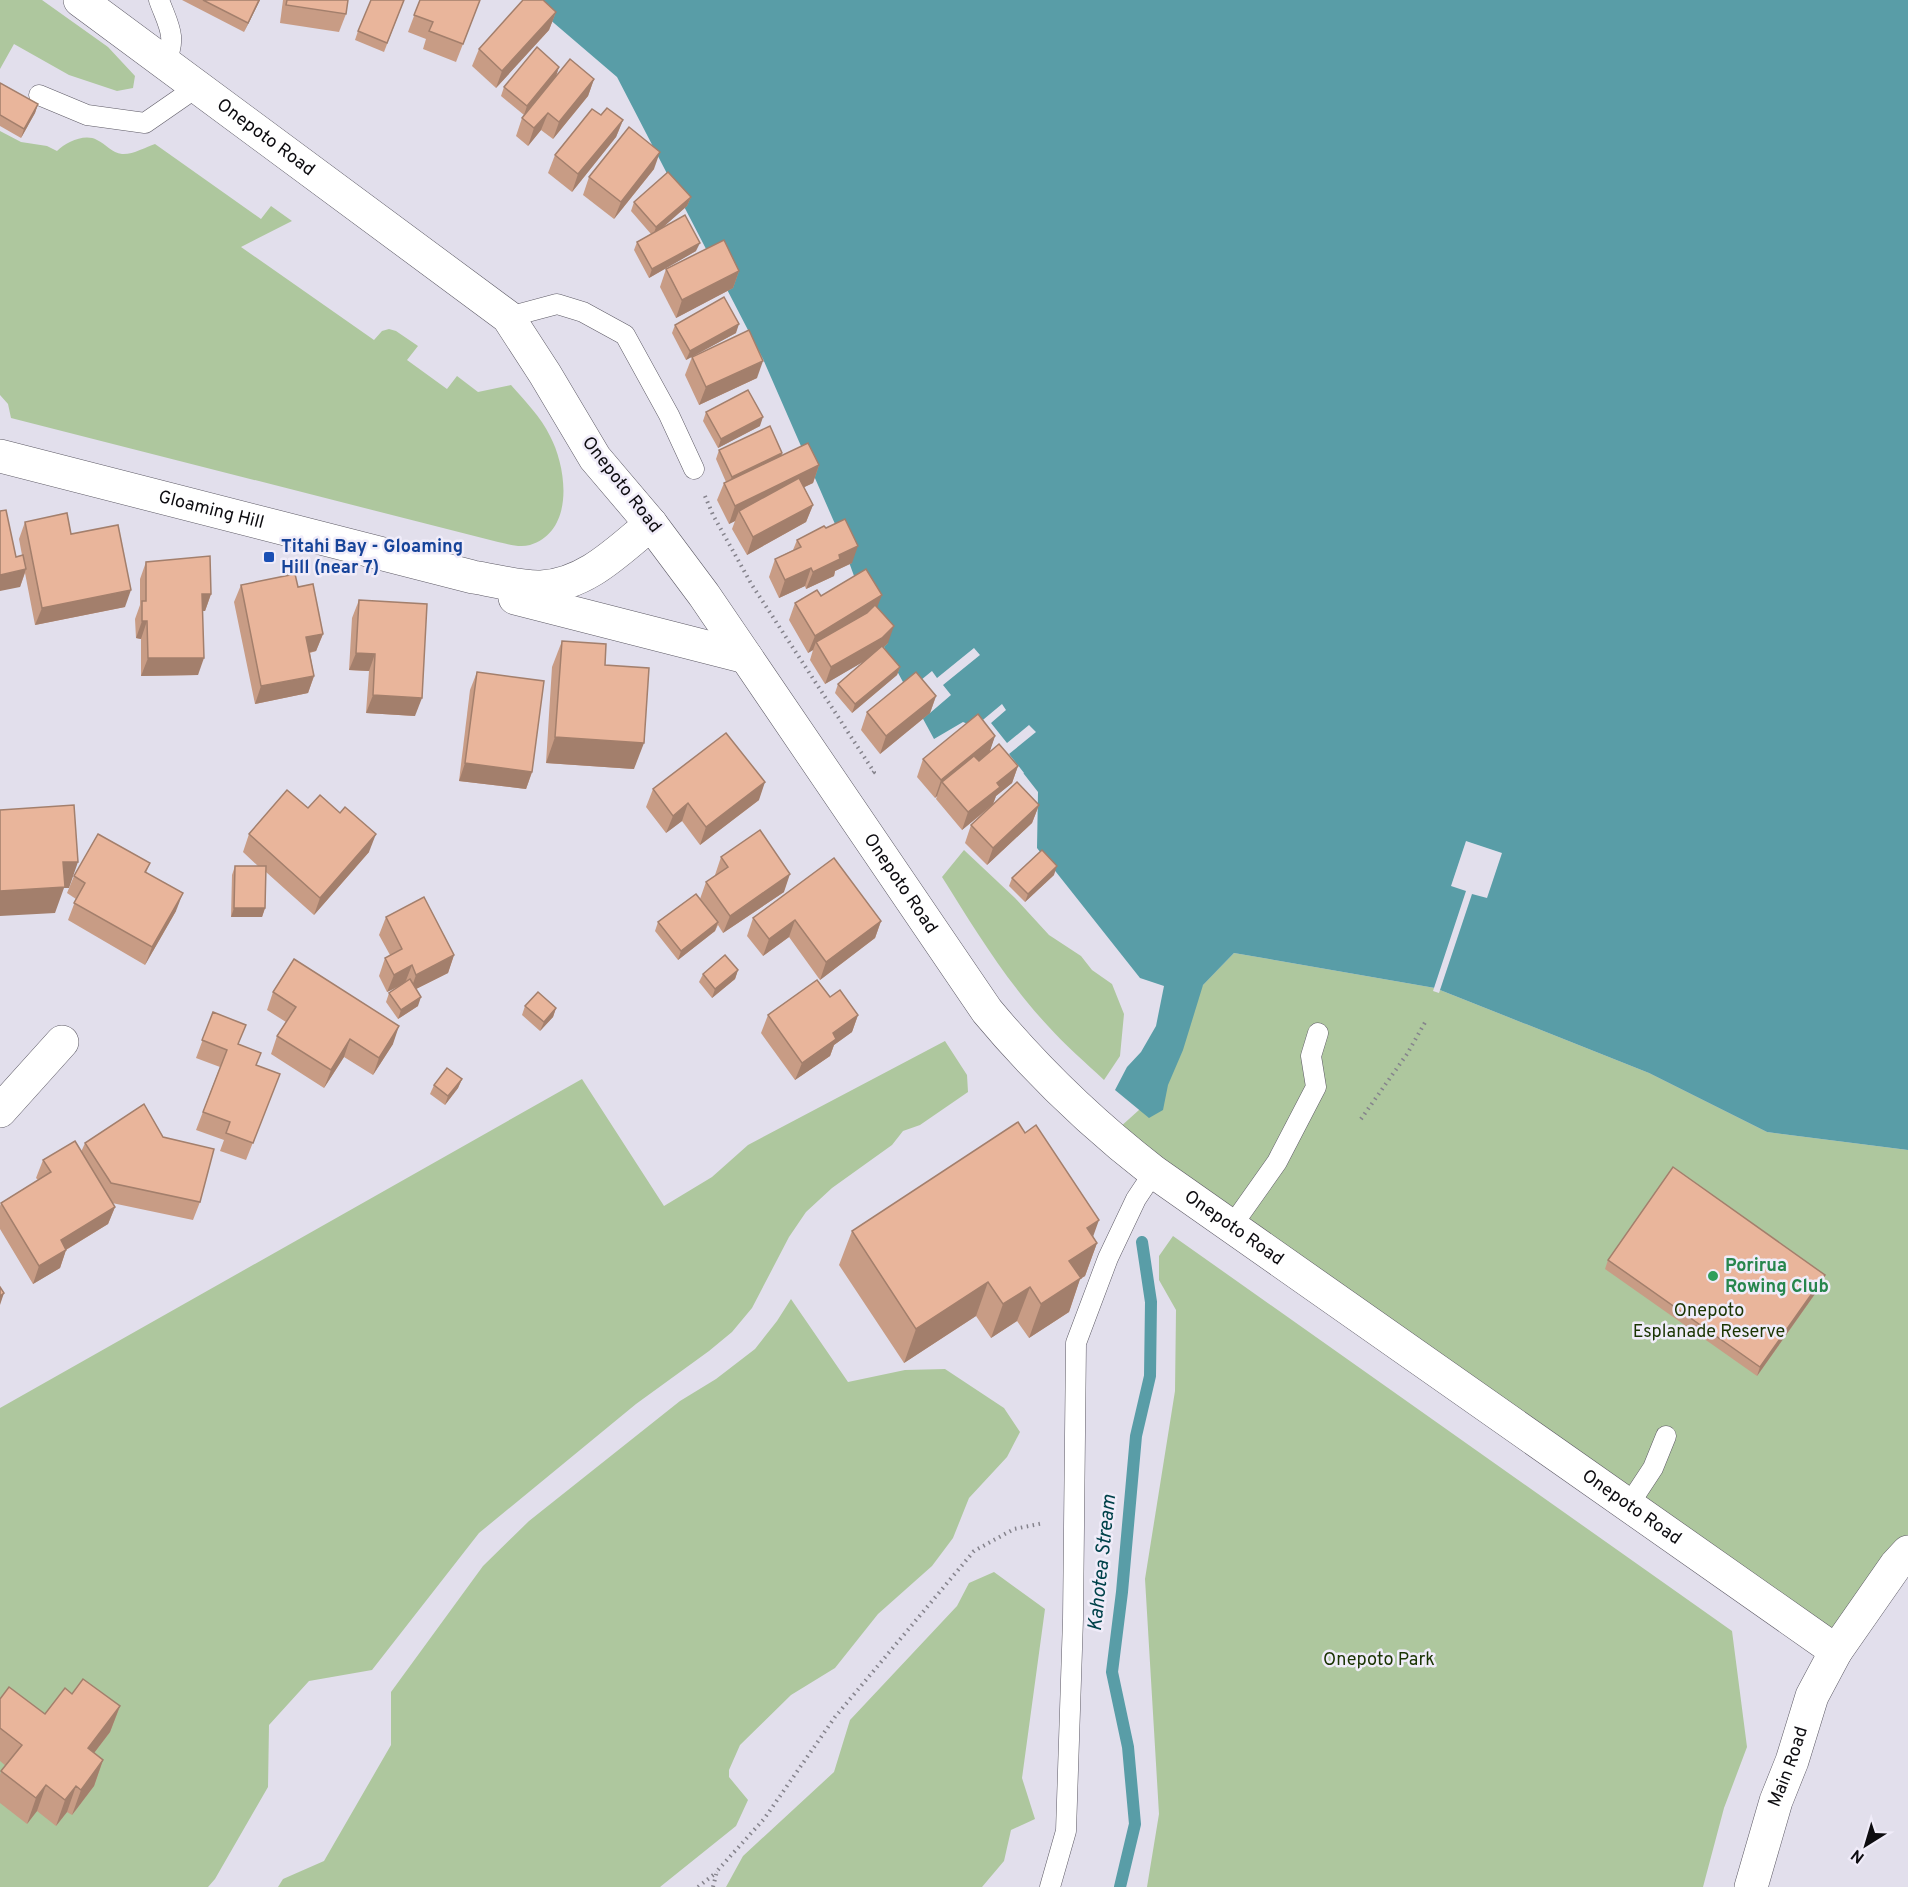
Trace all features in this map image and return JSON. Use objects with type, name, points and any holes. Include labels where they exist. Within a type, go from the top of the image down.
[{"type":"street","name":"Onepoto Road","points":[[80,0],[508,317],[595,458],[651,524],[704,595],[987,1011],[1018,1049],[1055,1087],[1109,1137],[1230,1227],[1836,1651]]},
{"type":"street","name":"Gloaming Hill","points":[[0,456],[473,577],[539,587],[560,585],[602,564],[651,524]]},
{"type":"street","points":[[473,577],[501,594],[746,657]]},
{"type":"street","points":[[0,1111],[62,1042]]},
{"type":"street","name":"Main Road","points":[[1751,1887],[1776,1801],[1792,1761],[1812,1696],[1836,1651],[1904,1563]]},
{"type":"lane","points":[[159,0],[172,36],[172,45],[165,63]]},
{"type":"lane","points":[[39,95],[87,115],[145,123],[197,87]]},
{"type":"lane","points":[[508,317],[557,304],[583,312],[625,335],[669,415],[694,469]]},
{"type":"lane","points":[[1230,1227],[1277,1162],[1316,1087],[1311,1056],[1318,1032]]},
{"type":"lane","points":[[1050,1887],[1066,1831],[1076,1343],[1108,1258],[1136,1199],[1154,1172]]},
{"type":"lane","points":[[1628,1506],[1653,1468],[1666,1436]]},
{"type":"path","points":[[694,469],[713,515],[752,585],[872,769]]},
{"type":"path","points":[[1361,1119],[1407,1054],[1427,1019]]},
{"type":"path","points":[[698,1887],[717,1871],[764,1819],[835,1717],[974,1551],[1014,1529],[1074,1516]]},
{"type":"path","points":[[713,1887],[717,1871]]},
{"type":"green space","points":[[0,0],[42,0],[108,47],[135,76],[133,88],[117,91],[69,75],[14,44],[0,69]]},
{"type":"green space","points":[[0,131],[21,142],[47,146],[57,151],[65,144],[81,138],[92,138],[122,154],[155,144],[261,219],[271,206],[292,221],[241,247],[374,340],[382,331],[389,329],[396,331],[418,346],[407,360],[447,389],[457,376],[478,392],[511,385],[522,397],[546,429],[556,449],[560,465],[563,497],[561,513],[554,527],[544,538],[530,545],[510,545],[11,418],[8,404],[0,395]]},
{"type":"green space","points":[[964,850],[1015,898],[1049,935],[1081,956],[1092,970],[1112,984],[1124,1014],[1120,1056],[1104,1080],[1068,1047],[1018,991],[991,954],[942,877]]},
{"type":"green space","name":"Onepoto Esplanade Reserve","points":[[1234,953],[1435,988],[1649,1073],[1767,1132],[1908,1150],[1908,1552],[1836,1651],[1109,1137],[1139,1110],[1194,994]]},
{"type":"green space","points":[[945,1041],[967,1075],[968,1092],[920,1125],[903,1131],[892,1145],[832,1188],[806,1212],[789,1237],[752,1308],[732,1332],[636,1404],[479,1533],[372,1670],[309,1681],[269,1725],[268,1787],[215,1879],[208,1887],[0,1887],[0,1408],[582,1079],[664,1206],[712,1177],[748,1145]]},
{"type":"green space","name":"Onepoto Park","points":[[1173,1236],[1732,1631],[1747,1747],[1724,1808],[1703,1887],[1147,1887],[1159,1814],[1145,1579],[1175,1391],[1176,1310],[1159,1280],[1159,1256]]},
{"type":"green space","points":[[791,1299],[848,1382],[905,1370],[945,1369],[1004,1408],[1020,1432],[1007,1457],[969,1498],[953,1538],[932,1566],[878,1614],[835,1668],[791,1695],[740,1745],[729,1770],[729,1777],[748,1800],[736,1826],[660,1887],[278,1887],[283,1879],[324,1861],[391,1745],[391,1692],[483,1566],[529,1521],[680,1401],[716,1379],[755,1349]]},
{"type":"green space","points":[[994,1572],[1045,1609],[1022,1778],[1035,1819],[1011,1830],[1004,1861],[982,1887],[726,1887],[743,1856],[834,1772],[850,1720],[957,1606],[969,1583]]},
{"type":"water","points":[[527,0],[1908,0],[1908,1150],[1767,1132],[1649,1073],[1435,988],[1234,953],[1203,985],[1183,1050],[1168,1085],[1163,1110],[1149,1118],[1115,1090],[1127,1067],[1141,1052],[1156,1026],[1164,986],[1140,978],[1037,848],[1038,792],[993,734],[963,722],[934,739],[872,625],[835,524],[763,359],[617,77]]},
{"type":"pier","points":[[974,648],[980,655],[943,685],[951,695],[930,713],[910,689],[932,671],[937,678]]},
{"type":"pier","points":[[1002,704],[1006,710],[991,723],[1007,743],[1029,725],[1036,732],[1009,754],[1024,773],[1021,775],[992,736],[972,729]]},
{"type":"pier","points":[[1466,841],[1502,853],[1487,898],[1472,894],[1439,993],[1433,991],[1466,891],[1451,886]]},
{"type":"building","points":[[203,0],[259,0],[248,23]]},
{"type":"building","points":[[287,0],[348,0],[346,14],[286,5]]},
{"type":"building","points":[[371,0],[404,0],[387,43],[358,31]]},
{"type":"building","points":[[420,0],[480,0],[463,44],[429,31],[433,22],[414,15]]},
{"type":"building","points":[[523,0],[543,0],[556,12],[502,71],[479,49]]},
{"type":"building","points":[[537,47],[559,67],[527,106],[504,87]]},
{"type":"building","points":[[570,59],[594,79],[559,122],[548,113],[534,128],[522,118]]},
{"type":"building","points":[[0,83],[38,104],[24,129],[0,115]]},
{"type":"building","points":[[607,108],[623,120],[578,174],[555,155],[592,109],[601,115]]},
{"type":"building","points":[[629,127],[660,152],[621,202],[589,177]]},
{"type":"building","points":[[668,172],[691,197],[656,227],[634,202]]},
{"type":"building","points":[[685,215],[700,243],[652,269],[637,242]]},
{"type":"building","points":[[724,240],[739,271],[682,300],[666,269]]},
{"type":"building","points":[[724,297],[739,324],[690,351],[675,325]]},
{"type":"building","points":[[749,330],[763,361],[706,387],[692,357]]},
{"type":"building","points":[[748,390],[763,417],[721,439],[706,412]]},
{"type":"building","points":[[770,426],[782,453],[732,477],[719,450]]},
{"type":"building","points":[[808,443],[819,465],[735,506],[724,483]]},
{"type":"building","points":[[799,478],[813,505],[753,537],[739,511]]},
{"type":"building","points":[[6,510],[16,557],[23,555],[26,569],[0,575],[0,511]]},
{"type":"building","points":[[67,513],[71,534],[118,525],[131,590],[42,608],[25,522]]},
{"type":"building","points":[[845,519],[858,546],[839,555],[840,559],[813,572],[811,568],[785,580],[775,559],[801,547],[797,540],[824,526],[826,528]]},
{"type":"building","points":[[210,556],[211,594],[202,594],[204,658],[148,658],[147,621],[142,621],[142,601],[146,601],[146,562]]},
{"type":"building","points":[[866,569],[882,595],[815,636],[795,603],[817,590],[821,596]]},
{"type":"building","points":[[295,574],[298,587],[313,584],[323,634],[306,637],[314,676],[261,686],[241,585]]},
{"type":"building","points":[[359,600],[427,604],[422,698],[373,695],[375,654],[356,653]]},
{"type":"building","points":[[875,605],[894,626],[882,638],[831,667],[816,642],[867,613]]},
{"type":"building","points":[[562,641],[606,644],[605,665],[649,668],[644,743],[555,737]]},
{"type":"building","points":[[882,646],[900,667],[855,704],[838,684]]},
{"type":"building","points":[[477,672],[544,681],[532,772],[465,763]]},
{"type":"building","points":[[916,672],[936,696],[886,736],[867,712]]},
{"type":"building","points":[[978,714],[995,736],[941,780],[923,759]]},
{"type":"building","points":[[726,733],[765,782],[706,827],[688,803],[673,816],[653,789]]},
{"type":"building","points":[[999,744],[1018,766],[997,783],[1000,787],[968,812],[942,782],[974,756],[979,761]]},
{"type":"building","points":[[1017,782],[1039,805],[993,848],[971,825]]},
{"type":"building","points":[[287,790],[308,808],[320,795],[340,813],[345,807],[376,834],[320,898],[249,834]]},
{"type":"building","points":[[74,805],[78,862],[63,862],[65,887],[0,891],[0,810]]},
{"type":"building","points":[[760,830],[790,874],[730,916],[706,882],[728,867],[721,857]]},
{"type":"building","points":[[98,834],[150,863],[145,872],[183,893],[152,947],[74,903],[85,883],[74,876]]},
{"type":"building","points":[[1042,850],[1057,866],[1028,894],[1012,878]]},
{"type":"building","points":[[834,858],[881,921],[826,962],[795,920],[769,939],[753,918]]},
{"type":"building","points":[[235,866],[266,866],[265,908],[234,908]]},
{"type":"building","points":[[696,894],[718,922],[681,951],[658,922]]},
{"type":"building","points":[[424,897],[454,955],[416,975],[412,965],[394,975],[385,958],[402,949],[386,917]]},
{"type":"building","points":[[725,955],[738,970],[715,989],[703,974]]},
{"type":"building","points":[[294,959],[399,1026],[379,1058],[350,1039],[331,1070],[277,1036],[296,1007],[273,992]]},
{"type":"building","points":[[410,979],[421,997],[401,1010],[389,993]]},
{"type":"building","points":[[817,980],[830,997],[840,990],[858,1015],[833,1033],[836,1039],[802,1063],[768,1015]]},
{"type":"building","points":[[538,992],[556,1008],[544,1022],[525,1006]]},
{"type":"building","points":[[213,1012],[246,1025],[238,1044],[261,1053],[256,1065],[280,1074],[253,1143],[226,1133],[230,1122],[203,1112],[227,1050],[202,1040]]},
{"type":"building","points":[[447,1068],[462,1079],[448,1096],[434,1085]]},
{"type":"building","points":[[144,1104],[163,1137],[214,1149],[200,1202],[111,1183],[85,1143]]},
{"type":"building","points":[[1018,1122],[1025,1133],[1036,1125],[1099,1220],[1087,1228],[1097,1243],[1069,1261],[1081,1278],[1041,1304],[1030,1287],[1003,1304],[988,1282],[916,1329],[852,1231]]},
{"type":"building","points":[[75,1141],[115,1207],[61,1240],[66,1250],[39,1266],[1,1203],[51,1172],[43,1160]]},
{"type":"building","name":"Porirua Rowing Club","points":[[1673,1167],[1825,1275],[1760,1367],[1608,1260]]},
{"type":"building","points":[[83,1679],[120,1706],[88,1748],[103,1760],[81,1790],[76,1786],[65,1800],[46,1785],[36,1798],[1,1771],[22,1745],[0,1728],[0,1699],[9,1687],[45,1714],[65,1688],[72,1694]]},
{"type":"waterway","name":"Kahotea Stream","points":[[1120,1887],[1135,1824],[1128,1747],[1112,1672],[1122,1592],[1136,1436],[1150,1376],[1151,1302],[1142,1242]]},
{"type":"place","name":"Titahi Bay - Gloaming Hill (near 7)","points":[[269,557]]},
{"type":"place","name":"Porirua Rowing Club","points":[[1713,1276]]}]
